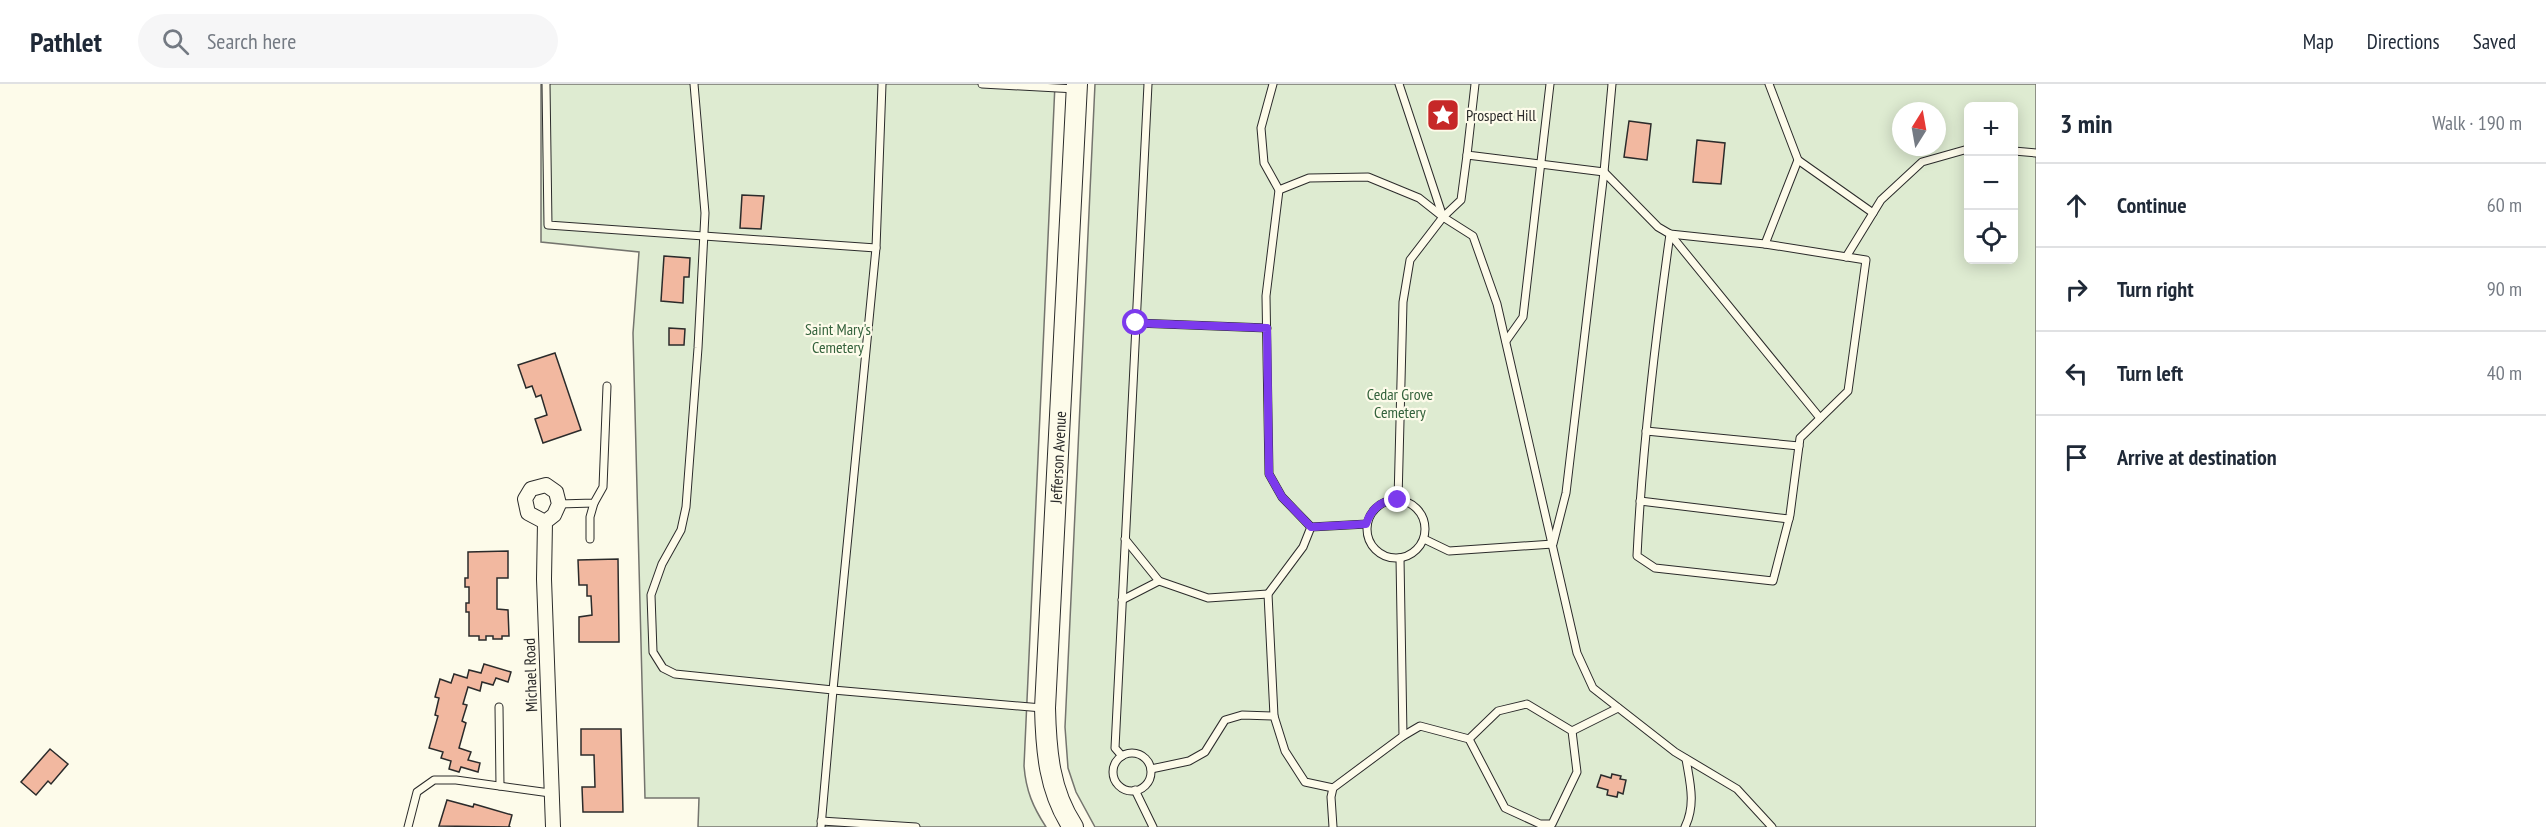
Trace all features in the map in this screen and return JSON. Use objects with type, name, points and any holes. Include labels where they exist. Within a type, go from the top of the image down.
[{"type":"main road","name":"Jefferson Avenue","points":[[1073,827],[1054,788],[1046,748],[1045,708],[1077,86]]},
{"type":"street","points":[[546,485],[556,492],[559,504],[554,515],[545,522],[528,513],[525,499],[531,489],[546,485]]},
{"type":"street","name":"Michael Road","points":[[545,522],[544,579],[553,827]]},
{"type":"lane","points":[[546,84],[548,225],[876,248]]},
{"type":"lane","points":[[694,84],[705,213],[686,507],[681,530],[662,564],[651,595],[653,652],[663,668],[675,674],[1045,708]]},
{"type":"lane","points":[[882,84],[876,248],[821,824],[915,827]]},
{"type":"lane","points":[[982,84],[1077,86]]},
{"type":"lane","points":[[1122,756],[1115,748],[1148,84]]},
{"type":"lane","points":[[1273,84],[1261,128],[1264,163],[1279,190],[1266,296],[1269,474],[1282,497],[1311,527],[1366,524]]},
{"type":"lane","points":[[1399,84],[1443,217]]},
{"type":"lane","points":[[1398,500],[1403,302],[1406,281],[1410,260],[1443,217],[1461,200],[1475,84]]},
{"type":"lane","points":[[1506,341],[1523,317],[1550,84]]},
{"type":"lane","points":[[1553,544],[1566,493],[1604,172],[1612,84]]},
{"type":"lane","points":[[1769,84],[1798,160],[1873,213]]},
{"type":"lane","points":[[1846,257],[1881,200],[1922,162],[1964,150]]},
{"type":"lane","points":[[2018,151],[2036,153]]},
{"type":"lane","points":[[1467,155],[1604,172],[1658,227],[1670,234],[1820,418]]},
{"type":"lane","points":[[1765,244],[1798,160]]},
{"type":"lane","points":[[1279,190],[1309,178],[1368,177],[1419,198],[1473,236],[1497,304],[1577,654],[1593,688],[1686,759],[1737,789],[1772,827]]},
{"type":"lane","points":[[1670,234],[1765,244],[1866,260],[1848,391],[1800,438],[1789,519],[1773,581],[1655,568],[1637,556],[1652,365],[1670,234]]},
{"type":"lane","points":[[1136,323],[1267,328]]},
{"type":"lane","points":[[590,539],[590,517],[594,503],[603,487],[608,386]]},
{"type":"lane","points":[[1646,431],[1799,446]]},
{"type":"lane","points":[[1398,500],[1413,505],[1419,511],[1426,530],[1424,539],[1413,554],[1400,558],[1384,557],[1370,544],[1366,524],[1376,507],[1384,502],[1398,500]]},
{"type":"lane","points":[[1640,501],[1789,519]]},
{"type":"lane","points":[[559,504],[594,503]]},
{"type":"lane","points":[[1311,527],[1303,547],[1268,594],[1274,716],[1284,751],[1305,782],[1333,788]]},
{"type":"lane","points":[[1125,539],[1160,581],[1208,598],[1268,594]]},
{"type":"lane","points":[[1424,539],[1449,550],[1553,544]]},
{"type":"lane","points":[[1400,558],[1403,736]]},
{"type":"lane","points":[[1122,600],[1160,581]]},
{"type":"lane","points":[[1469,739],[1498,711],[1527,704],[1572,731]]},
{"type":"lane","points":[[499,707],[500,786]]},
{"type":"lane","points":[[1572,731],[1618,708]]},
{"type":"lane","points":[[1151,770],[1189,761],[1205,752],[1225,720],[1242,716],[1274,716]]},
{"type":"lane","points":[[1333,827],[1330,798],[1333,788],[1420,726],[1469,739],[1504,808],[1540,824],[1554,826],[1577,772],[1572,731]]},
{"type":"lane","points":[[1134,753],[1140,755],[1149,764],[1151,770],[1148,781],[1135,790],[1122,787],[1114,778],[1114,765],[1122,756],[1134,753]]},
{"type":"lane","points":[[1685,827],[1690,816],[1693,797],[1686,759]]},
{"type":"lane","points":[[408,827],[417,792],[434,780],[550,793]]},
{"type":"lane","points":[[1135,790],[1153,827]]},
{"type":"green space","name":"Saint Mary's Cemetery","points":[[541,84],[1055,84],[1024,766],[1031,798],[1046,827],[698,827],[699,798],[645,798],[633,333],[639,252],[541,242]]},
{"type":"green space","name":"Cedar Grove Cemetery","points":[[1095,84],[2036,84],[2036,827],[1095,827],[1076,792],[1068,768],[1065,727]]},
{"type":"building","points":[[1629,121],[1651,124],[1647,160],[1624,157]]},
{"type":"building","points":[[1697,140],[1725,143],[1721,184],[1693,182]]},
{"type":"building","points":[[742,195],[764,196],[761,229],[740,228]]},
{"type":"building","points":[[664,256],[690,258],[689,277],[684,277],[683,303],[661,301]]},
{"type":"building","points":[[669,328],[685,329],[684,345],[669,345]]},
{"type":"building","points":[[555,353],[581,430],[543,443],[535,419],[547,415],[541,395],[536,397],[532,386],[526,388],[518,365]]},
{"type":"building","points":[[508,551],[508,578],[497,578],[497,609],[508,610],[509,636],[493,639],[493,636],[486,636],[486,640],[479,640],[479,636],[469,636],[469,612],[466,612],[466,603],[469,603],[469,587],[465,587],[465,578],[468,578],[468,552]]},
{"type":"building","points":[[618,559],[619,642],[579,642],[579,617],[592,615],[591,596],[587,596],[587,585],[579,585],[578,560]]},
{"type":"building","points":[[484,664],[511,672],[508,682],[496,678],[493,685],[482,682],[480,691],[468,687],[463,704],[467,705],[462,721],[466,723],[459,748],[471,752],[468,760],[480,763],[478,772],[461,767],[459,772],[449,769],[451,761],[441,758],[443,752],[429,748],[438,716],[435,715],[439,698],[435,697],[440,679],[451,683],[454,674],[467,678],[469,670],[481,673]]},
{"type":"building","points":[[581,729],[621,729],[623,812],[583,812],[582,787],[595,787],[594,755],[581,755]]},
{"type":"building","points":[[50,749],[68,764],[51,784],[48,781],[36,795],[21,782]]},
{"type":"building","points":[[1612,774],[1626,780],[1623,794],[1618,792],[1617,797],[1607,795],[1608,790],[1597,787],[1601,775],[1611,778]]},
{"type":"building","points":[[447,800],[473,807],[474,804],[512,815],[510,827],[439,826]]},
{"type":"place","name":"Prospect Hill","points":[[1443,115]]},
{"type":"route","points":[[1136,323],[1267,328],[1269,474],[1282,497],[1311,527],[1366,524],[1376,507],[1384,502],[1398,500]]}]
